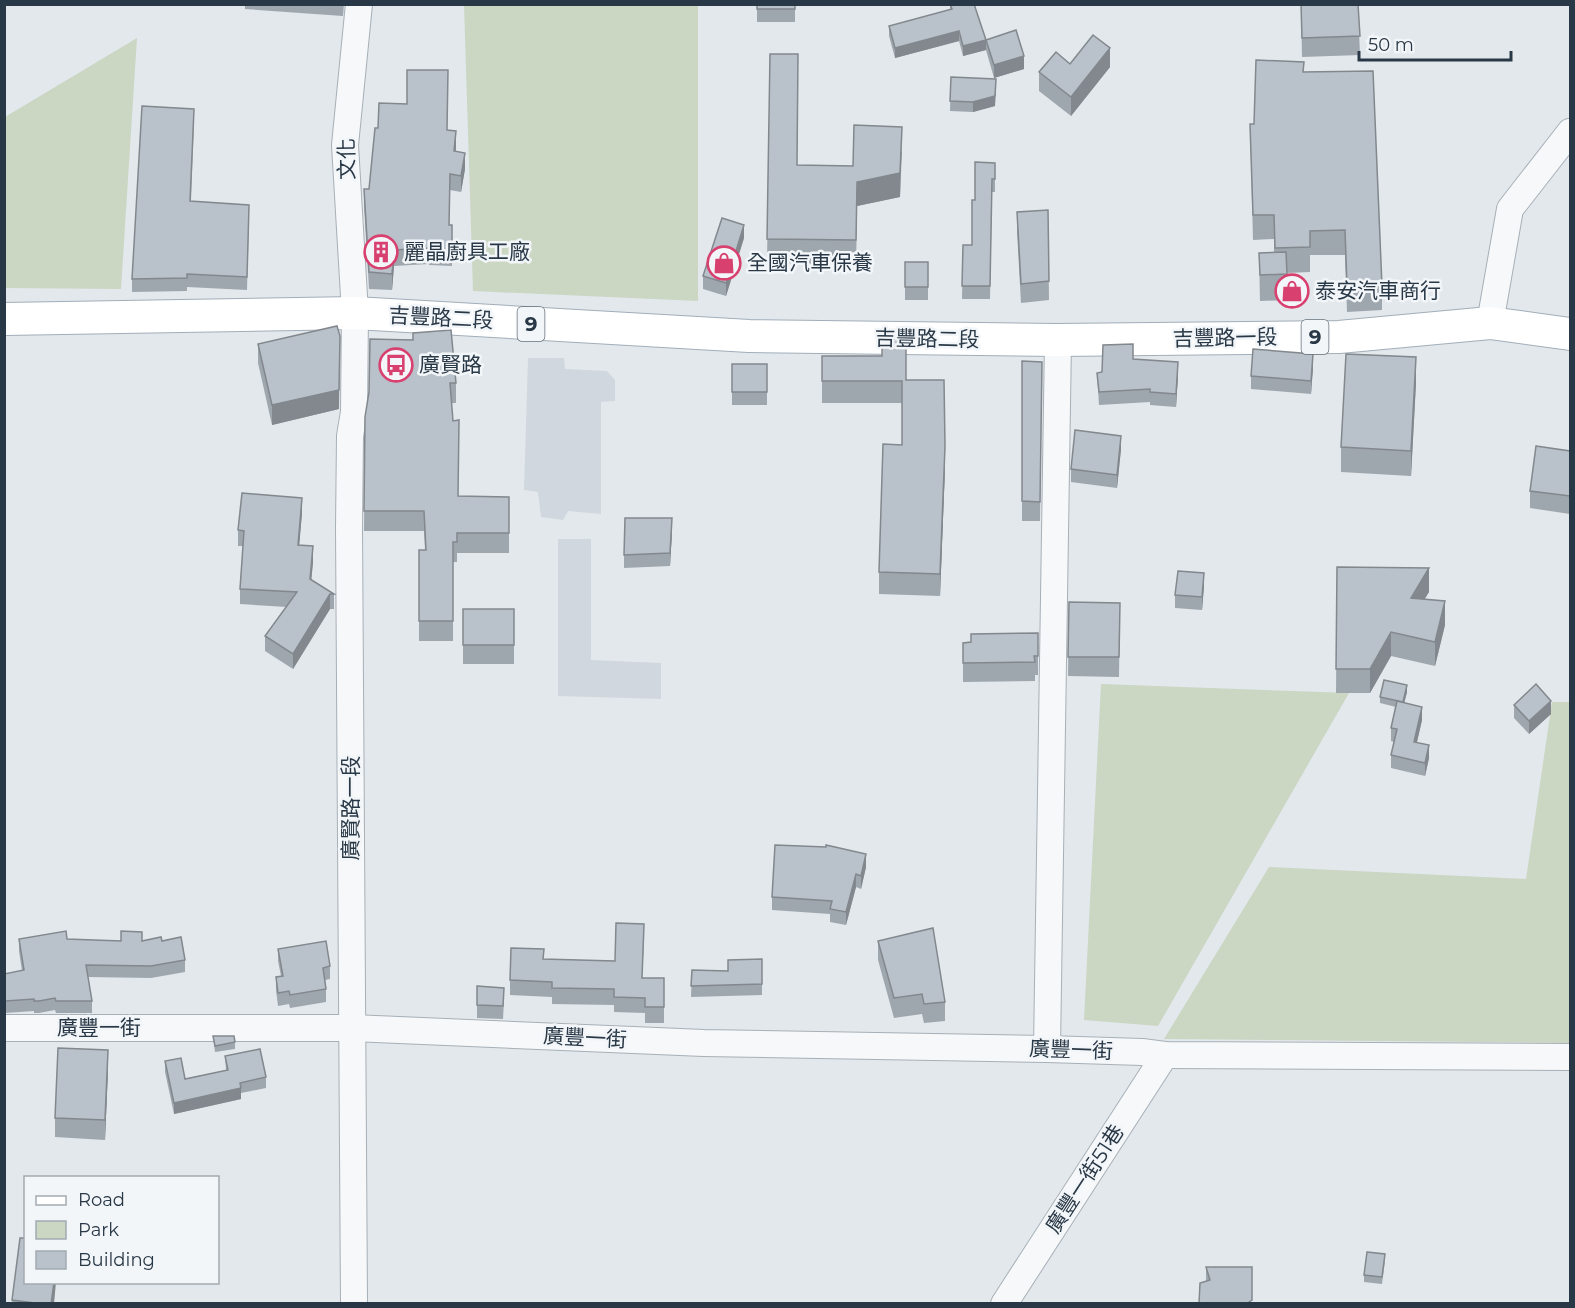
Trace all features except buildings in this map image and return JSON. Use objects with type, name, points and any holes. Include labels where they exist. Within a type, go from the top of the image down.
[{"type":"main road","name":"吉豐路二段","points":[[4,319],[355,313],[748,336],[1058,340]]},
{"type":"main road","name":"吉豐路一段","points":[[1058,340],[1339,337],[1490,323],[1570,334]]},
{"type":"street","name":"文化","points":[[355,313],[345,145],[359,4]]},
{"type":"street","points":[[1490,323],[1509,209],[1570,132]]},
{"type":"street","name":"廣賢路一段","points":[[354,1304],[350,436],[354,412],[355,313]]},
{"type":"street","points":[[1047,1049],[1058,340]]},
{"type":"street","name":"廣豐一街","points":[[4,1028],[352,1028],[704,1043],[1047,1049],[1142,1052],[1165,1055],[1570,1057]]},
{"type":"street","name":"廣豐一街51巷","points":[[1004,1304],[1165,1055]]},
{"type":"shaded area","points":[[528,358],[564,358],[565,369],[607,371],[615,380],[615,401],[601,402],[601,514],[568,511],[563,520],[541,517],[538,492],[524,490]]},
{"type":"shaded area","points":[[558,539],[591,539],[591,660],[661,663],[661,699],[558,696]]},
{"type":"green space","points":[[464,5],[698,5],[698,301],[473,291]]},
{"type":"green space","points":[[137,38],[121,289],[5,288],[5,117]]},
{"type":"green space","points":[[1101,684],[1349,693],[1158,1026],[1084,1020]]},
{"type":"green space","points":[[1552,702],[1570,702],[1570,1043],[1164,1039],[1269,867],[1526,879]]},
{"type":"place","name":"麗晶廚具工廠","points":[[381,252]]},
{"type":"place","name":"全國汽車保養","points":[[724,263]]},
{"type":"place","name":"泰安汽車商行","points":[[1292,291]]},
{"type":"place","name":"廣賢路","points":[[396,365]]}]
